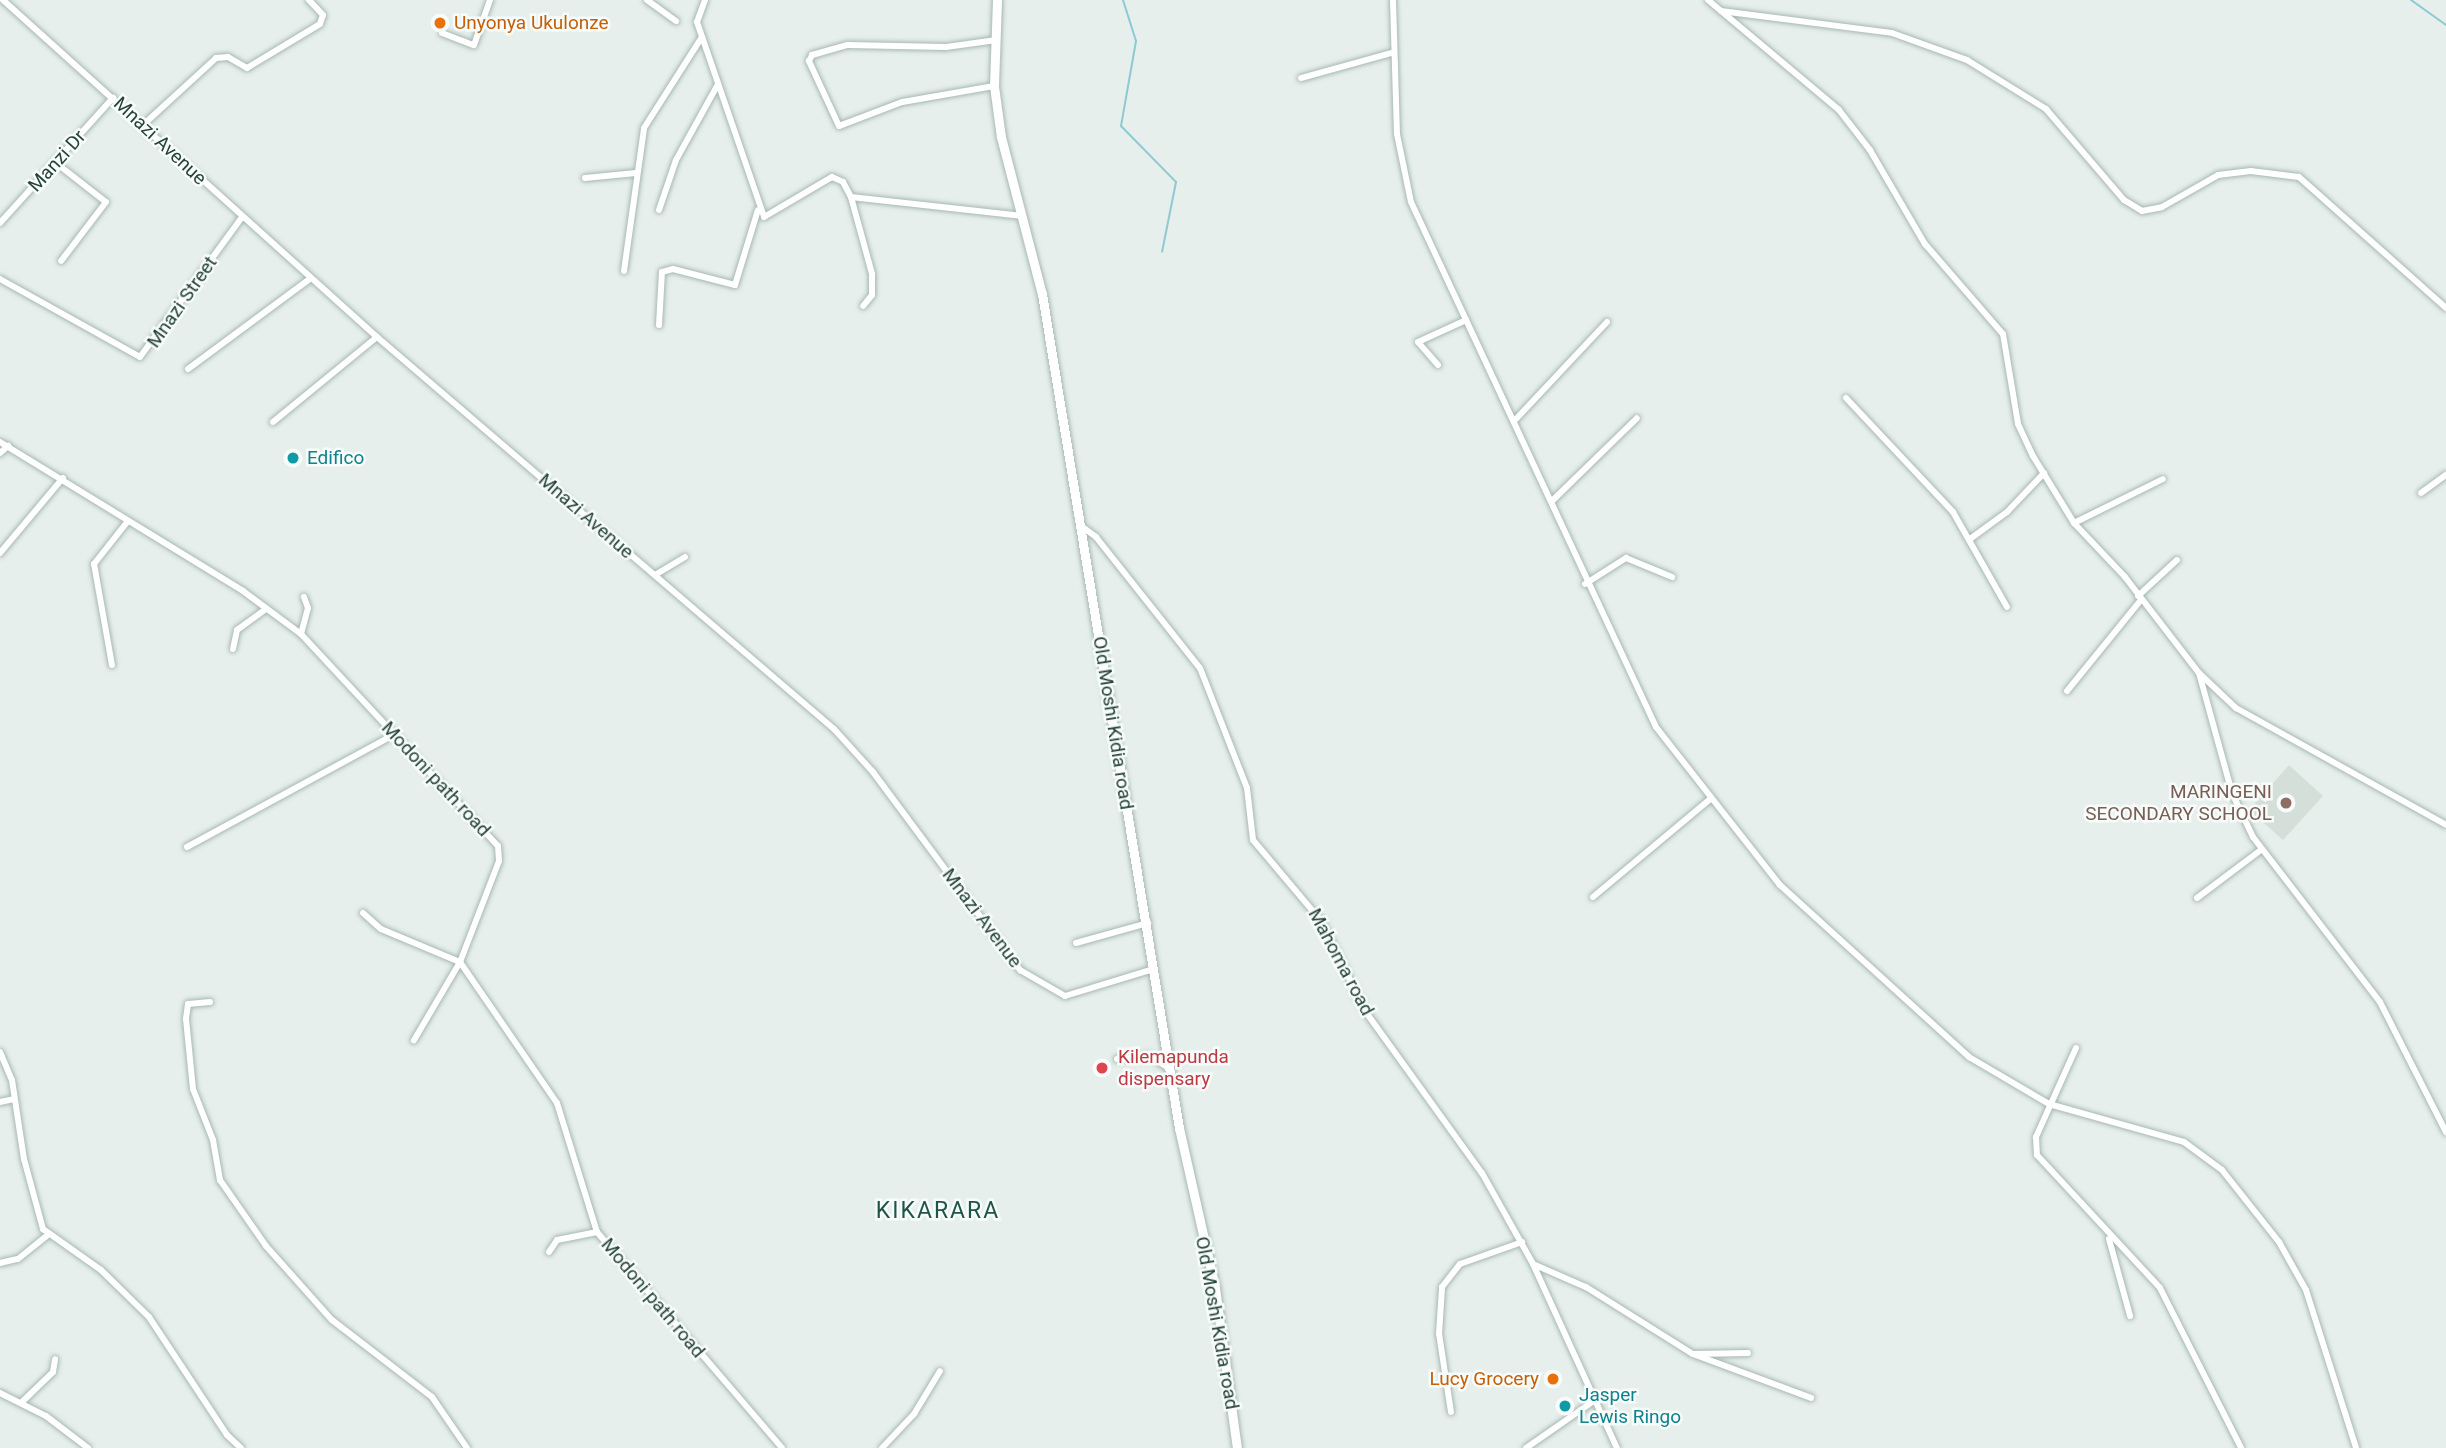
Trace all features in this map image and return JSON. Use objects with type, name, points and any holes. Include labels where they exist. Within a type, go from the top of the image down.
[{"type":"street","name":"Mnazi Avenue","points":[[3,0],[377,337],[834,729],[873,772],[1009,957],[1033,980],[1065,996],[1155,968]]},
{"type":"street","points":[[143,125],[216,58],[228,57],[247,68],[320,24],[323,15],[309,0]]},
{"type":"street","points":[[442,33],[474,45],[490,0]]},
{"type":"street","points":[[646,0],[676,21]]},
{"type":"street","points":[[659,325],[662,272],[673,269],[735,285],[758,210],[702,37],[697,17],[705,0]]},
{"type":"street","name":"Old Moshi Kidia road","points":[[997,0],[998,40],[994,86],[1001,137],[1042,294],[1171,1070],[1215,1288],[1237,1448]]},
{"type":"street","points":[[1393,0],[1391,53],[1408,191],[1466,320],[1553,500],[1585,584],[1656,727],[1710,799],[1824,929],[1892,982],[1969,1057],[2049,1104],[2184,1142],[2222,1170],[2279,1242],[2306,1290],[2356,1448]]},
{"type":"street","points":[[1708,0],[1839,110],[1870,150],[1925,244],[2003,334],[2018,424],[2074,523],[2140,598],[2199,673],[2236,708],[2446,825]]},
{"type":"street","points":[[1721,11],[1892,33],[1967,60],[2046,109],[2124,200],[2141,211],[2161,208],[2218,175],[2251,171],[2299,177],[2446,308]]},
{"type":"street","points":[[624,271],[636,173],[650,113],[702,37]]},
{"type":"street","points":[[994,86],[902,103],[839,127],[808,61],[812,55],[848,46],[946,47],[998,40]]},
{"type":"street","points":[[1301,78],[1391,53]]},
{"type":"street","points":[[659,210],[676,160],[717,86]]},
{"type":"street","name":"Manzi Dr","points":[[0,223],[113,98]]},
{"type":"street","points":[[56,163],[106,202],[61,261]]},
{"type":"street","points":[[585,178],[636,173]]},
{"type":"street","points":[[758,210],[769,217],[832,177],[843,182],[851,198],[873,274],[872,295],[863,306]]},
{"type":"street","points":[[851,198],[1023,216]]},
{"type":"street","name":"Mnazi Street","points":[[0,279],[140,357],[242,217]]},
{"type":"street","points":[[188,369],[312,278]]},
{"type":"street","points":[[1438,365],[1418,342],[1466,320]]},
{"type":"street","points":[[1516,419],[1607,322]]},
{"type":"street","points":[[273,422],[377,337]]},
{"type":"street","points":[[1846,398],[1953,512],[2007,607]]},
{"type":"street","points":[[1553,500],[1637,418]]},
{"type":"street","name":"Modoni path road","points":[[0,442],[63,478],[301,634],[501,852],[460,962],[557,1103],[597,1232],[782,1448]]},
{"type":"street","points":[[0,453],[8,446]]},
{"type":"street","points":[[1970,539],[2007,512],[2044,473]]},
{"type":"street","points":[[2421,492],[2446,475]]},
{"type":"street","points":[[0,553],[63,478]]},
{"type":"street","points":[[2074,523],[2163,479]]},
{"type":"street","points":[[112,665],[94,564],[128,521]]},
{"type":"street","name":"Mahoma road","points":[[1081,526],[1096,537],[1200,668],[1247,788],[1253,840],[1322,922],[1365,1011],[1460,1139],[1522,1242],[1617,1448]]},
{"type":"street","points":[[655,575],[685,557]]},
{"type":"street","points":[[1585,584],[1626,558],[1672,577]]},
{"type":"street","points":[[2067,691],[2140,598],[2177,560]]},
{"type":"street","points":[[301,634],[308,608],[304,597]]},
{"type":"street","points":[[233,649],[237,630],[266,609]]},
{"type":"street","points":[[2199,673],[2232,793],[2261,850],[2327,927],[2380,1002],[2446,1132]]},
{"type":"street","points":[[187,847],[393,736]]},
{"type":"street","points":[[1593,897],[1710,799]]},
{"type":"street","points":[[2197,898],[2261,850]]},
{"type":"street","points":[[363,913],[381,929],[460,962],[414,1040]]},
{"type":"street","points":[[1076,943],[1147,923]]},
{"type":"street","points":[[210,1002],[188,1004],[186,1019],[193,1088],[213,1140],[220,1180],[266,1245],[332,1320],[432,1397],[467,1448]]},
{"type":"street","points":[[2077,1048],[2049,1104],[2034,1143],[2037,1155],[2109,1239],[2166,1298],[2239,1446]]},
{"type":"street","points":[[0,1052],[15,1099],[24,1159],[48,1235],[101,1270],[149,1317],[227,1435],[241,1448]]},
{"type":"street","points":[[1117,1059],[1150,1056],[1171,1070]]},
{"type":"street","points":[[0,1102],[15,1099]]},
{"type":"street","points":[[549,1252],[557,1240],[597,1232]]},
{"type":"street","points":[[0,1263],[18,1259],[48,1235]]},
{"type":"street","points":[[2109,1239],[2130,1316]]},
{"type":"street","points":[[1451,1412],[1439,1334],[1442,1287],[1460,1264],[1522,1242]]},
{"type":"street","points":[[1534,1264],[1586,1287],[1693,1354],[1811,1398]]},
{"type":"street","points":[[1693,1354],[1748,1353]]},
{"type":"street","points":[[22,1402],[53,1372],[55,1359]]},
{"type":"street","points":[[882,1448],[914,1414],[940,1371]]},
{"type":"street","points":[[0,1393],[22,1402],[88,1448]]},
{"type":"street","points":[[1526,1448],[1595,1401]]},
{"type":"shaded area","name":"MARINGENI SECONDARY SCHOOL","points":[[2289,765],[2323,796],[2283,840],[2249,810]]},
{"type":"waterway","points":[[1123,0],[1136,41],[1121,126],[1176,182],[1162,252]]},
{"type":"waterway","points":[[2411,0],[2446,25]]},
{"type":"place","name":"Unyonya Ukulonze","points":[[440,23]]},
{"type":"place","name":"Edifico","points":[[293,458]]},
{"type":"place","name":"MARINGENI SECONDARY SCHOOL","points":[[2286,803]]},
{"type":"place","name":"Kilemapunda dispensary","points":[[1102,1068]]},
{"type":"place","name":"Lucy Grocery","points":[[1553,1379]]},
{"type":"place","name":"Jasper Lewis Ringo","points":[[1565,1406]]},
{"type":"district","name":"KIKARARA","points":[[938,1211]]}]
